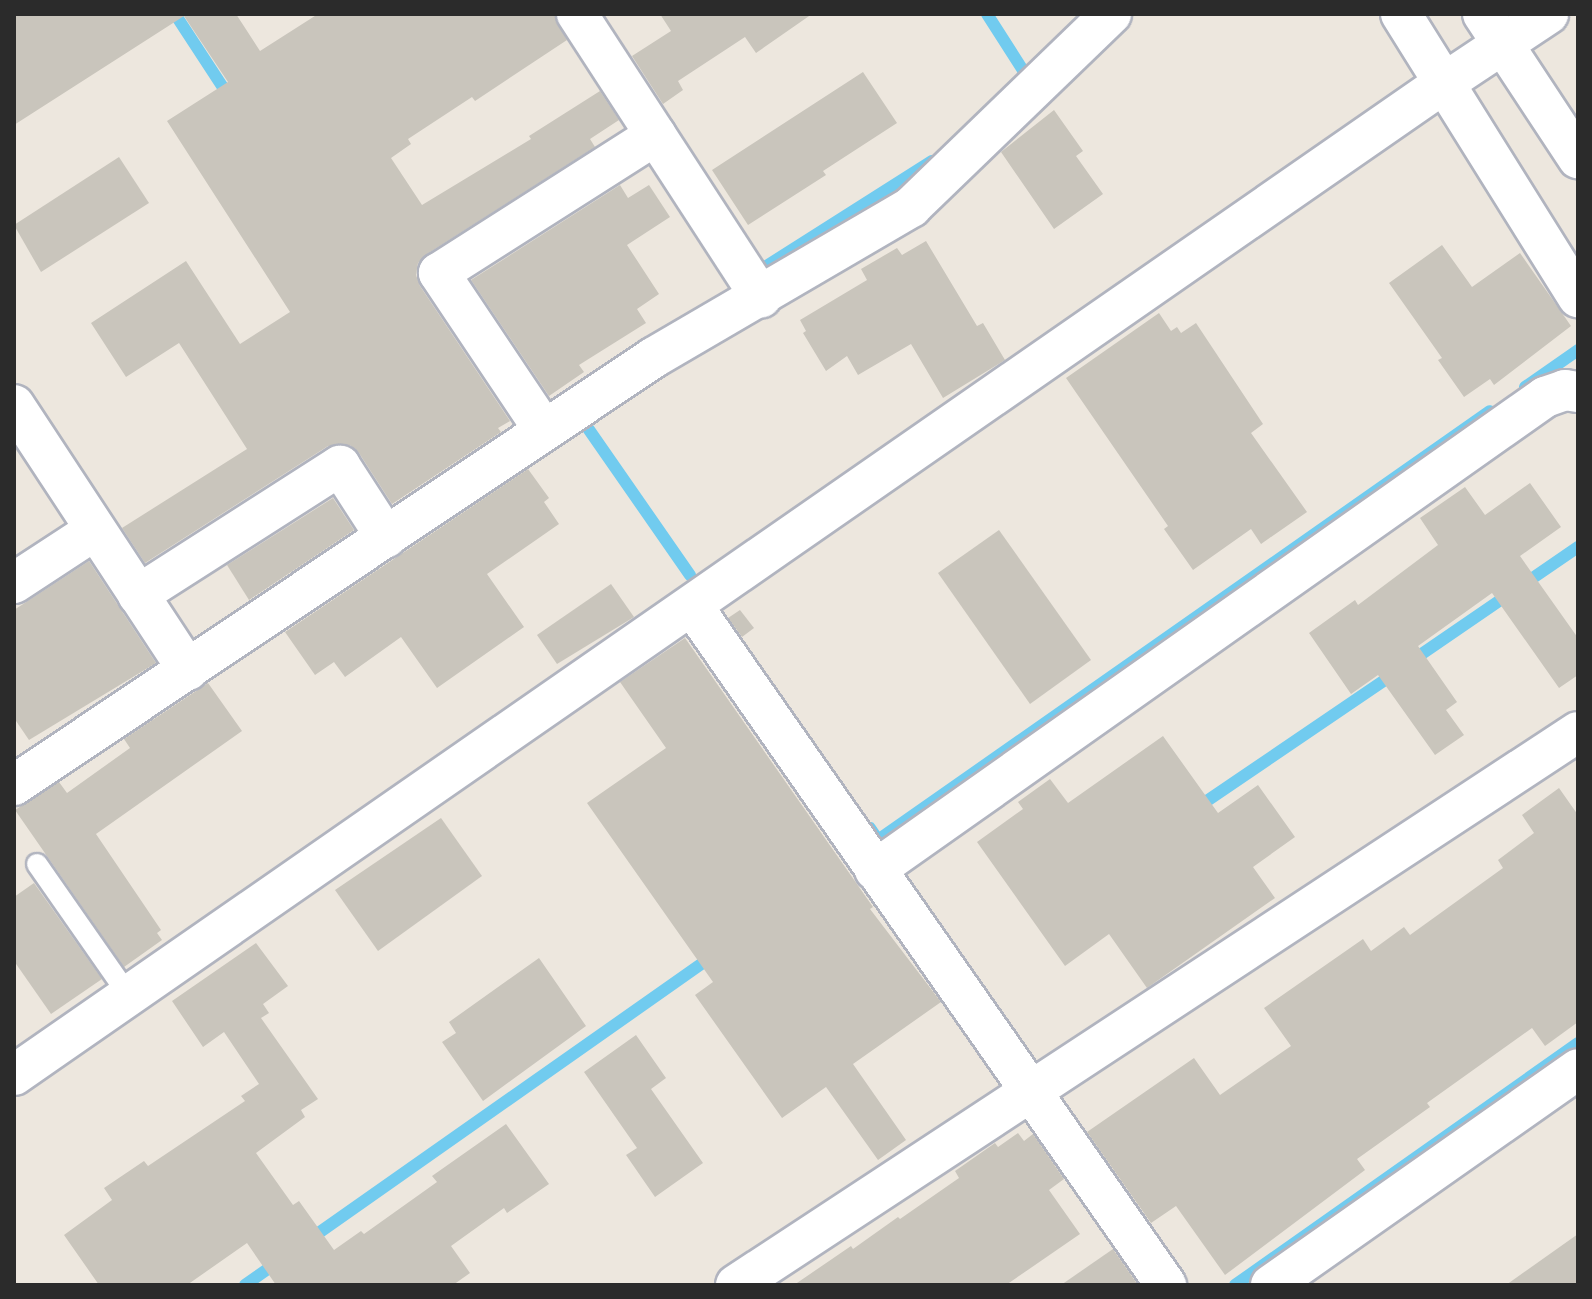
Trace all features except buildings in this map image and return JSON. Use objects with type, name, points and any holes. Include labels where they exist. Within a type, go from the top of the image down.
[{"type":"street","points":[[577,14],[761,297]]},
{"type":"street","points":[[14,785],[653,358],[911,207],[1111,14]]},
{"type":"street","points":[[1401,14],[1578,297]]},
{"type":"street","points":[[14,1075],[693,607],[1444,83],[1493,29],[1548,14]]},
{"type":"street","points":[[1493,29],[1578,158]]},
{"type":"street","points":[[544,430],[439,273],[656,135]]},
{"type":"street","points":[[875,870],[1545,397],[1565,390],[1578,392]]},
{"type":"street","points":[[14,405],[188,670]]},
{"type":"street","points":[[138,595],[340,466],[386,537]]},
{"type":"street","points":[[14,583],[95,530]]},
{"type":"street","points":[[693,607],[1166,1285]]},
{"type":"street","points":[[736,1285],[1578,732]]},
{"type":"street","points":[[1271,1285],[1578,1069]]},
{"type":"lane","points":[[37,864],[129,996]]},
{"type":"waterway","points":[[175,14],[230,98]]},
{"type":"waterway","points":[[987,14],[1026,75]]},
{"type":"waterway","points":[[754,267],[757,272],[932,161]]},
{"type":"waterway","points":[[1525,387],[1578,350]]},
{"type":"waterway","points":[[870,828],[878,840],[1490,411]]},
{"type":"waterway","points":[[585,424],[690,575]]},
{"type":"waterway","points":[[1410,662],[1578,547]]},
{"type":"waterway","points":[[1195,809],[1395,673]]},
{"type":"waterway","points":[[310,1239],[714,955]]},
{"type":"waterway","points":[[1235,1285],[1578,1043]]},
{"type":"waterway","points":[[245,1285],[279,1261]]}]
